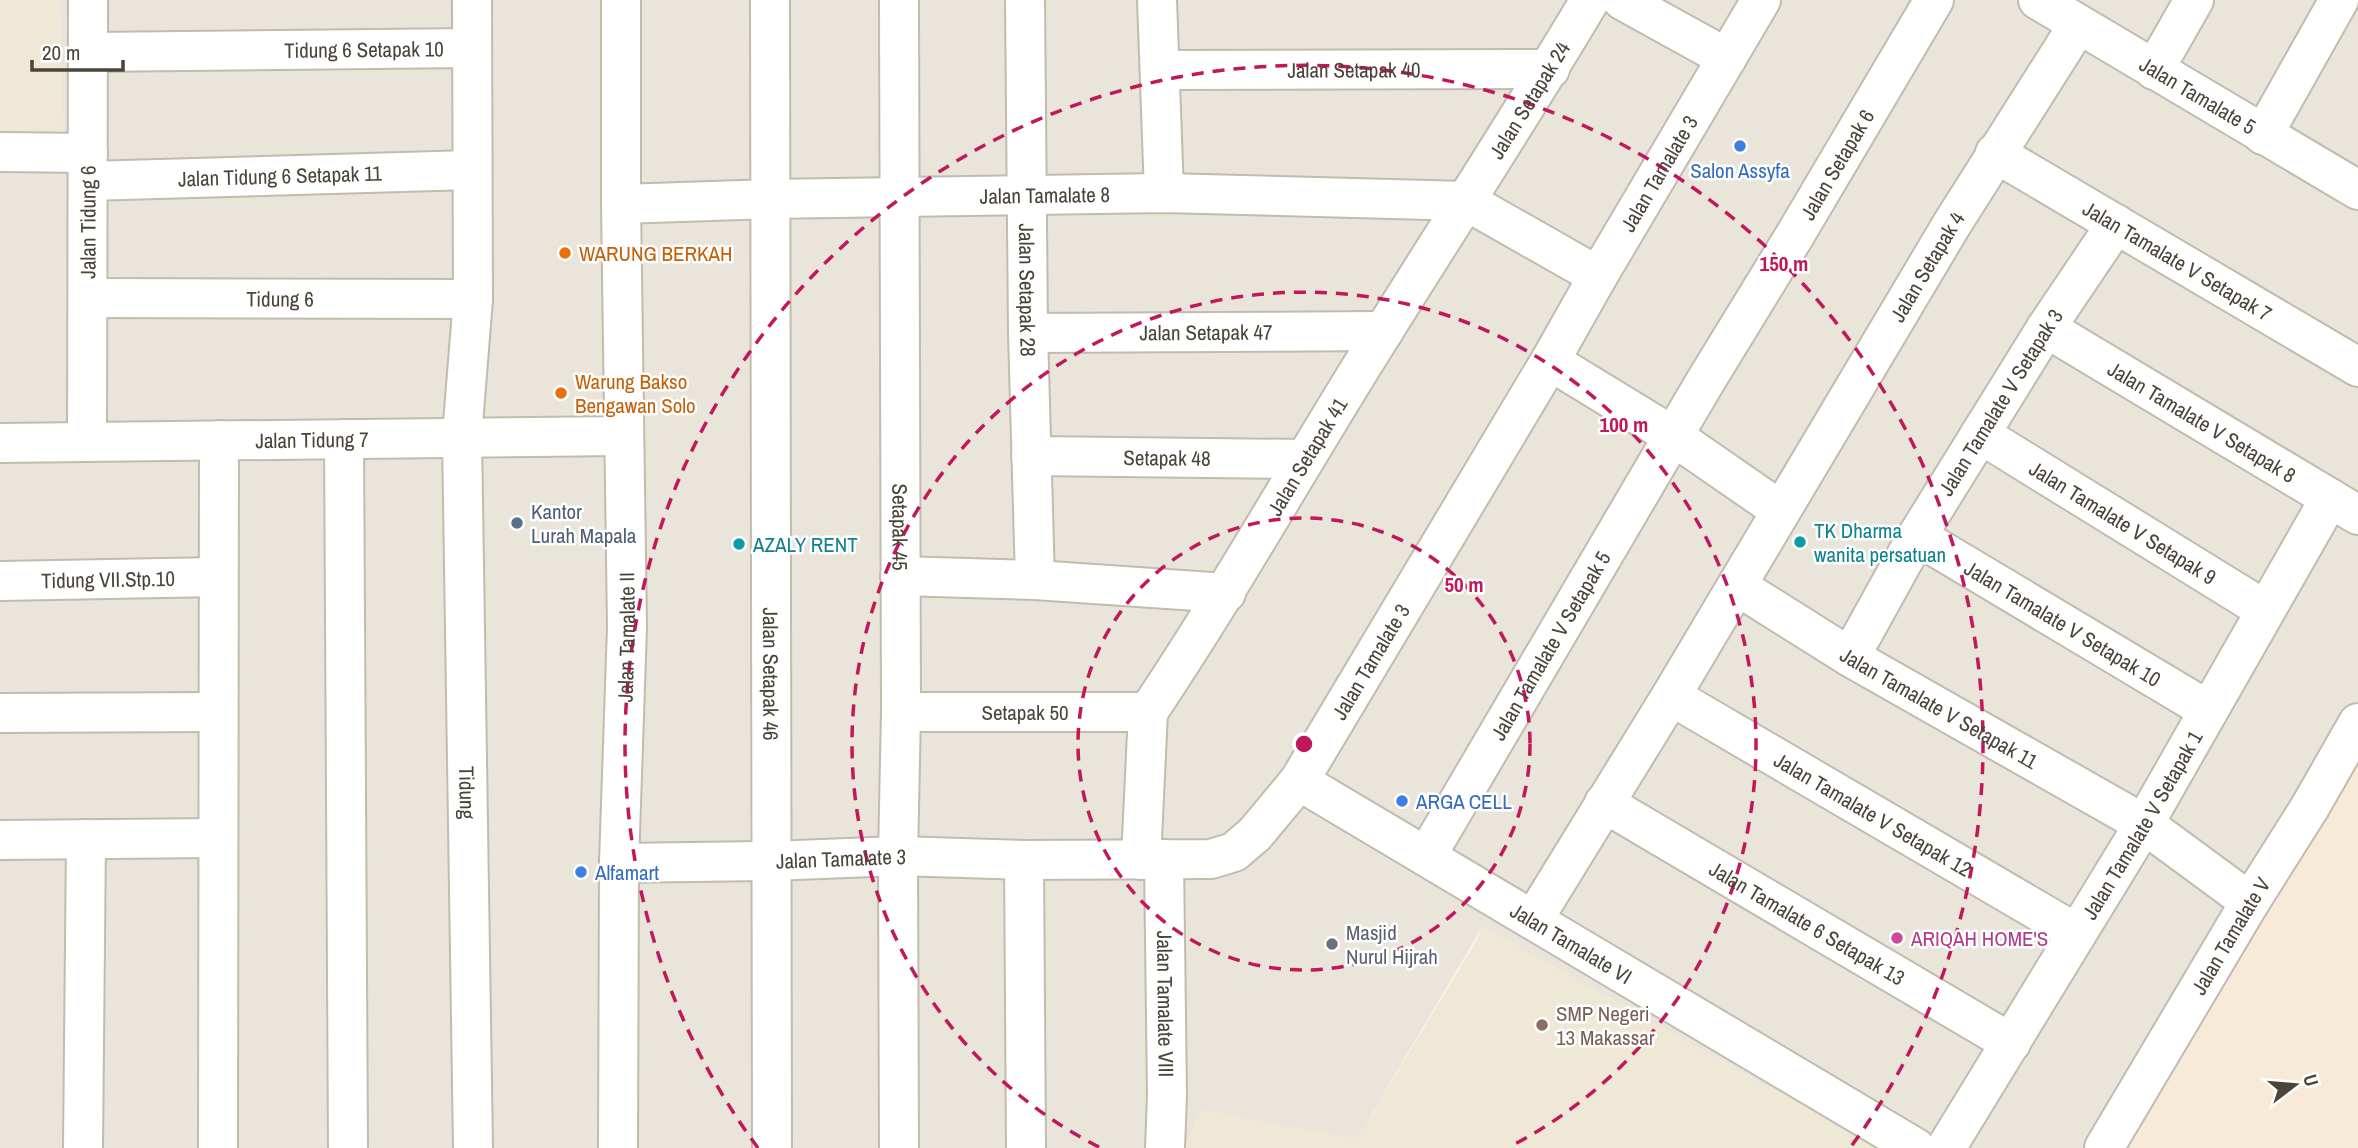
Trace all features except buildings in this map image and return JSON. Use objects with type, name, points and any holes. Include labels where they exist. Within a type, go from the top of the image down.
[{"type":"street","name":"Jalan Tidung 6","points":[[87,442],[88,0]]},
{"type":"street","name":"Tidung","points":[[472,0],[472,299],[462,436],[473,1148]]},
{"type":"street","name":"Jalan Tamalate II","points":[[618,1148],[619,863],[626,627],[621,0]]},
{"type":"street","name":"Jalan Setapak 46","points":[[770,0],[772,1148]]},
{"type":"street","name":"Setapak 45","points":[[899,0],[900,1148]]},
{"type":"street","name":"Jalan Setapak 28","points":[[1025,0],[1028,332],[1035,580]]},
{"type":"street","points":[[1157,0],[1164,193]]},
{"type":"street","name":"Jalan Setapak 24","points":[[1466,201],[1550,69],[1590,0]]},
{"type":"street","points":[[1622,0],[1727,58]]},
{"type":"street","name":"Jalan Tamalate 3","points":[[619,863],[898,856],[1024,860],[1211,859],[1234,852],[1255,834],[1299,781],[1550,361],[1761,0]]},
{"type":"street","name":"Jalan Setapak 6","points":[[1673,436],[1934,0]]},
{"type":"street","points":[[2154,70],[2194,0]]},
{"type":"street","points":[[2263,135],[2339,0]]},
{"type":"street","name":"Jalan Tamalate 5","points":[[2043,1],[2358,190]]},
{"type":"street","name":"Jalan Setapak 4","points":[[1533,920],[1996,153],[2078,24]]},
{"type":"street","name":"Tidung 6 Setapak 10","points":[[89,52],[472,48]]},
{"type":"street","name":"Jalan Setapak 40","points":[[1160,70],[1550,69]]},
{"type":"street","name":"Jalan Tidung 6 Setapak 11","points":[[0,152],[88,167],[471,170]]},
{"type":"street","name":"Jalan Tamalate V Setapak 7","points":[[1996,153],[2358,367]]},
{"type":"street","name":"Jalan Tamalate 8","points":[[621,204],[1164,193],[1466,201]]},
{"type":"street","points":[[1466,201],[1598,276]]},
{"type":"street","name":"Jalan Setapak 41","points":[[1148,712],[1226,593],[1305,459],[1466,201]]},
{"type":"street","name":"Jalan Tamalate V Setapak 3","points":[[1850,657],[1917,536],[2046,328],[2116,224]]},
{"type":"street","name":"Tidung 6","points":[[88,298],[472,299]]},
{"type":"street","name":"Jalan Tamalate V Setapak 8","points":[[2046,328],[2344,506]]},
{"type":"street","name":"Jalan Setapak 47","points":[[1028,332],[1384,331]]},
{"type":"street","points":[[1550,361],[1673,436],[1780,510]]},
{"type":"street","name":"Jalan Tamalate V Setapak 9","points":[[1980,434],[2266,610]]},
{"type":"street","name":"Jalan Tidung 7","points":[[0,443],[623,436]]},
{"type":"street","name":"Jalan Tamalate V Setapak 5","points":[[1427,855],[1673,436]]},
{"type":"street","points":[[344,439],[348,1148]]},
{"type":"street","points":[[218,1148],[219,440]]},
{"type":"street","name":"Setapak 48","points":[[1031,456],[1305,459]]},
{"type":"street","name":"Jalan Tamalate V Setapak 1","points":[[1946,1148],[2144,824],[2266,610],[2344,506]]},
{"type":"street","name":"Jalan Tamalate V Setapak 10","points":[[1917,536],[2208,710]]},
{"type":"street","points":[[900,576],[1035,580],[1226,593]]},
{"type":"street","name":"Tidung VII.Stp.10","points":[[0,581],[218,577]]},
{"type":"street","name":"Jalan Tamalate V Setapak 11","points":[[1737,586],[1850,657],[2144,824],[2250,902]]},
{"type":"street","name":"Jalan Tamalate V Setapak 12","points":[[1671,695],[2076,933]]},
{"type":"street","points":[[0,713],[218,712]]},
{"type":"street","name":"Setapak 50","points":[[901,712],[1148,712]]},
{"type":"street","name":"Jalan Tamalate VIII","points":[[1148,712],[1165,1148]]},
{"type":"street","name":"Jalan Tamalate V","points":[[2104,1148],[2250,902],[2311,807],[2358,723]]},
{"type":"street","name":"Jalan Tamalate VI","points":[[1299,781],[1916,1148]]},
{"type":"street","name":"Jalan Tamalate 6 Setapak 13","points":[[1604,803],[2011,1043]]},
{"type":"street","points":[[0,840],[218,838]]},
{"type":"street","points":[[83,1148],[86,839]]},
{"type":"street","points":[[1024,860],[1026,1148]]},
{"type":"shaded area","points":[[0,0],[60,0],[63,153],[0,152]]},
{"type":"shaded area","points":[[60,0],[2358,0],[2358,727],[2106,1148],[1873,1148],[1482,927],[1357,1139],[1200,1110],[1185,1148],[0,1148],[0,152],[63,153]]},
{"type":"shaded area","points":[[2358,727],[2358,1148],[2106,1148]]},
{"type":"shaded area","name":"SMP Negeri 13 Makassar","points":[[1482,927],[1873,1148],[1185,1148],[1200,1110],[1357,1139],[1477,940]]},
{"type":"place","name":"Salon Assyfa","points":[[1740,146]]},
{"type":"place","name":"WARUNG BERKAH","points":[[565,253]]},
{"type":"place","name":"Warung Bakso Bengawan Solo","points":[[561,393]]},
{"type":"place","name":"Kantor Lurah Mapala","points":[[517,523]]},
{"type":"place","name":"TK Dharma wanita persatuan","points":[[1800,542]]},
{"type":"place","name":"AZALY RENT","points":[[739,544]]},
{"type":"place","name":"ARGA CELL","points":[[1402,801]]},
{"type":"place","name":"Alfamart","points":[[581,872]]},
{"type":"place","name":"ARIQAH HOME'S","points":[[1897,938]]},
{"type":"place","name":"Masjid Nurul Hijrah","points":[[1332,944]]},
{"type":"place","name":"SMP Negeri 13 Makassar","points":[[1542,1025]]}]
